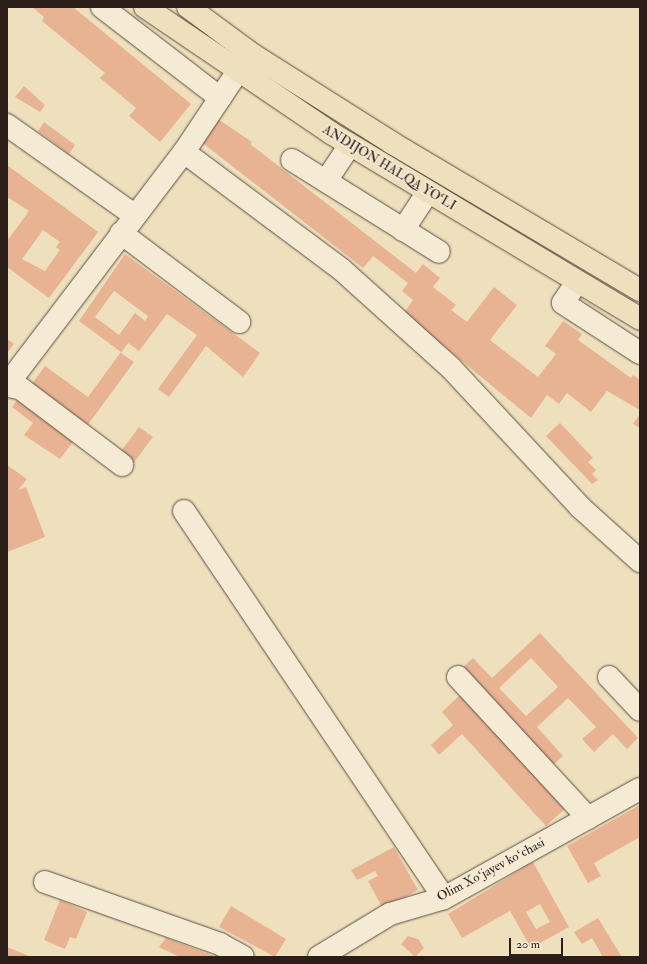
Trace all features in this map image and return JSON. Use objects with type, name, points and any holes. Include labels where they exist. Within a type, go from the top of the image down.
[{"type":"highway","name":"ANDIJON HALQA YO‘LI","points":[[145,7],[350,145],[640,319]]},
{"type":"highway","name":"ANDIJON HALQA YO‘LI","points":[[188,7],[254,55],[392,143],[640,290]]},
{"type":"street","points":[[102,7],[220,98]]},
{"type":"street","points":[[122,465],[20,388],[7,385],[121,232],[184,152],[238,71]]},
{"type":"street","points":[[7,125],[134,215]]},
{"type":"street","points":[[326,181],[350,145]]},
{"type":"street","points":[[184,152],[340,269],[452,368],[580,507],[640,561]]},
{"type":"street","points":[[292,160],[439,252]]},
{"type":"street","points":[[403,230],[428,192]]},
{"type":"street","points":[[121,232],[238,322]]},
{"type":"street","points":[[577,282],[563,303],[640,353]]},
{"type":"street","points":[[184,510],[444,898]]},
{"type":"street","points":[[458,677],[588,818]]},
{"type":"street","points":[[609,678],[640,710]]},
{"type":"street","name":"Olim Xoʻjayev koʻchasi","points":[[319,957],[390,914],[444,898],[640,789]]},
{"type":"street","points":[[46,882],[220,944],[243,957]]},
{"type":"building","points":[[32,7],[73,7],[191,104],[160,142],[129,116],[136,108],[100,78],[105,73],[42,21],[44,17]]},
{"type":"building","points":[[24,86],[45,105],[40,112],[15,97]]},
{"type":"building","points":[[218,119],[252,142],[250,144],[416,273],[423,264],[440,278],[433,287],[456,305],[451,310],[467,322],[494,287],[517,305],[490,340],[538,377],[556,354],[545,346],[563,321],[582,334],[578,340],[631,378],[633,375],[640,380],[640,410],[607,391],[591,412],[567,393],[559,404],[547,395],[531,418],[404,313],[413,300],[402,291],[408,283],[373,256],[363,268],[200,141]]},
{"type":"building","points":[[44,122],[75,145],[69,154],[38,131]]},
{"type":"building","points":[[7,165],[98,232],[49,298],[7,267],[7,241],[29,211],[7,197]],"holes":[[[43,230],[60,242],[56,247],[60,250],[45,271],[22,259]]]},
{"type":"building","points":[[125,254],[260,353],[243,377],[206,346],[169,397],[158,389],[197,335],[167,314],[139,351],[128,343],[121,353],[134,362],[87,426],[121,451],[139,427],[153,437],[132,465],[31,385],[45,366],[88,397],[121,352],[79,321]],"holes":[[[114,291],[148,316],[145,321],[135,313],[119,335],[95,317]]]},
{"type":"building","points":[[7,339],[14,344],[7,353]]},
{"type":"building","points":[[20,396],[76,438],[60,459],[24,435],[33,423],[12,407]]},
{"type":"building","points":[[640,414],[640,428],[633,424]]},
{"type":"building","points":[[560,423],[593,458],[588,462],[596,470],[592,474],[598,480],[592,484],[546,436]]},
{"type":"building","points":[[7,465],[27,479],[18,490],[26,487],[45,537],[7,552]]},
{"type":"building","points":[[540,633],[638,738],[627,749],[613,734],[594,752],[582,739],[596,727],[568,698],[537,727],[563,756],[552,766],[461,669],[473,658],[492,678]],"holes":[[[531,658],[558,687],[526,716],[499,688]]]},
{"type":"building","points":[[460,695],[565,809],[546,826],[462,734],[439,755],[431,745],[453,725],[442,712]]},
{"type":"building","points":[[640,805],[640,837],[594,863],[601,876],[588,883],[567,846]]},
{"type":"building","points":[[394,847],[418,890],[383,909],[368,881],[378,876],[375,871],[357,880],[351,870]]},
{"type":"building","points":[[533,862],[569,927],[531,948],[510,911],[462,938],[448,914]],"holes":[[[540,904],[550,922],[536,929],[526,912]]]},
{"type":"building","points":[[60,900],[87,912],[76,939],[70,937],[65,949],[44,940]]},
{"type":"building","points":[[231,906],[286,939],[275,957],[219,927]]},
{"type":"building","points":[[598,918],[622,957],[603,957],[592,938],[582,944],[574,932]]},
{"type":"building","points":[[408,936],[418,939],[424,948],[415,957],[401,944]]},
{"type":"building","points":[[166,938],[216,957],[180,957],[159,947]]},
{"type":"building","points":[[7,947],[31,957],[7,957]]}]
